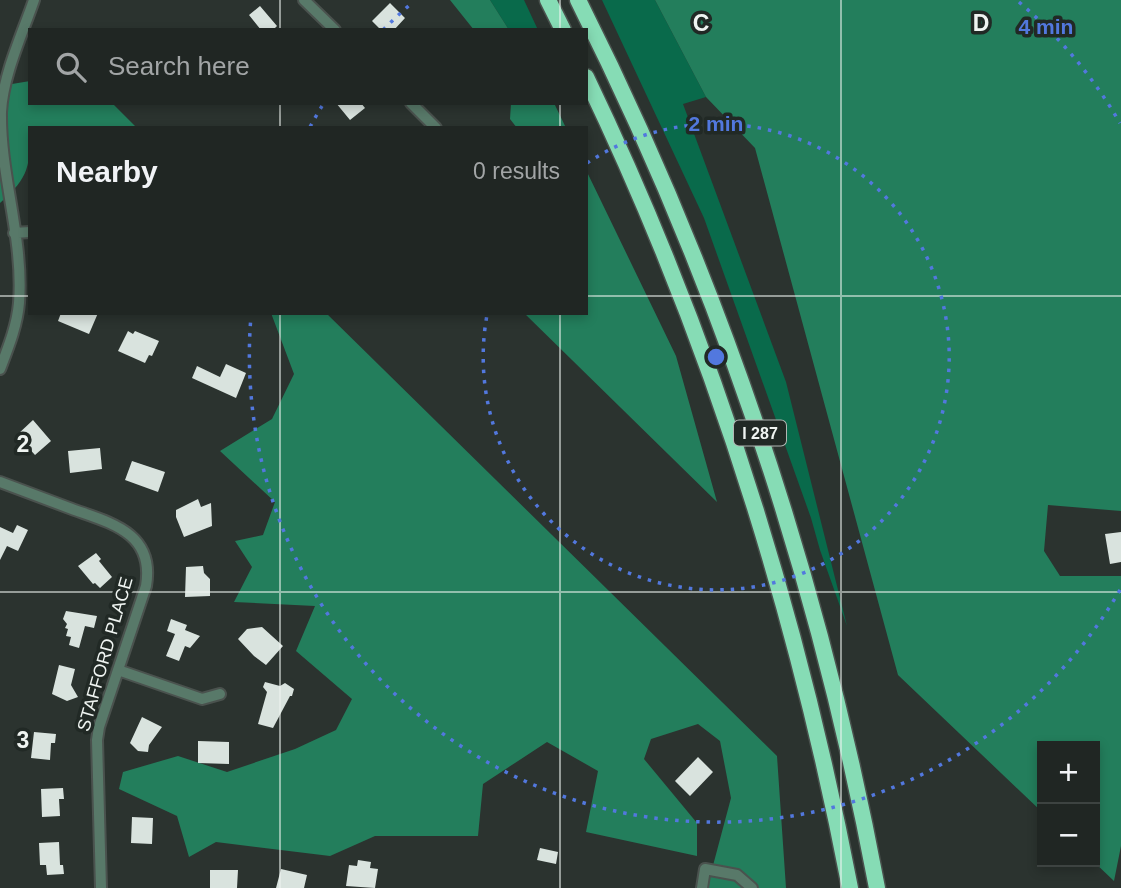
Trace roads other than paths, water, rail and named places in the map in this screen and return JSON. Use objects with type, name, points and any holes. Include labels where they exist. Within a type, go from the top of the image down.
[{"type":"highway","points":[[548,0],[562,28]]},
{"type":"highway","name":"I 287","points":[[578,0],[619,83],[683,228],[724,332],[765,450],[828,667],[877,888]]},
{"type":"highway","name":"I 287","points":[[588,81],[679,287],[744,469],[803,674],[832,794],[850,888]]},
{"type":"street","points":[[0,369],[13,333],[19,302],[19,268],[2,139],[1,110],[9,75],[34,0]]},
{"type":"street","points":[[304,0],[333,28]]},
{"type":"street","points":[[413,105],[434,126]]},
{"type":"street","points":[[14,233],[28,232]]},
{"type":"street","name":"STAFFORD PLACE","points":[[0,482],[111,521],[128,532],[137,542],[145,560],[147,580],[97,740],[101,888]]},
{"type":"street","points":[[118,670],[202,699],[220,694]]},
{"type":"street","points":[[702,888],[705,869],[737,875],[752,888]]}]
